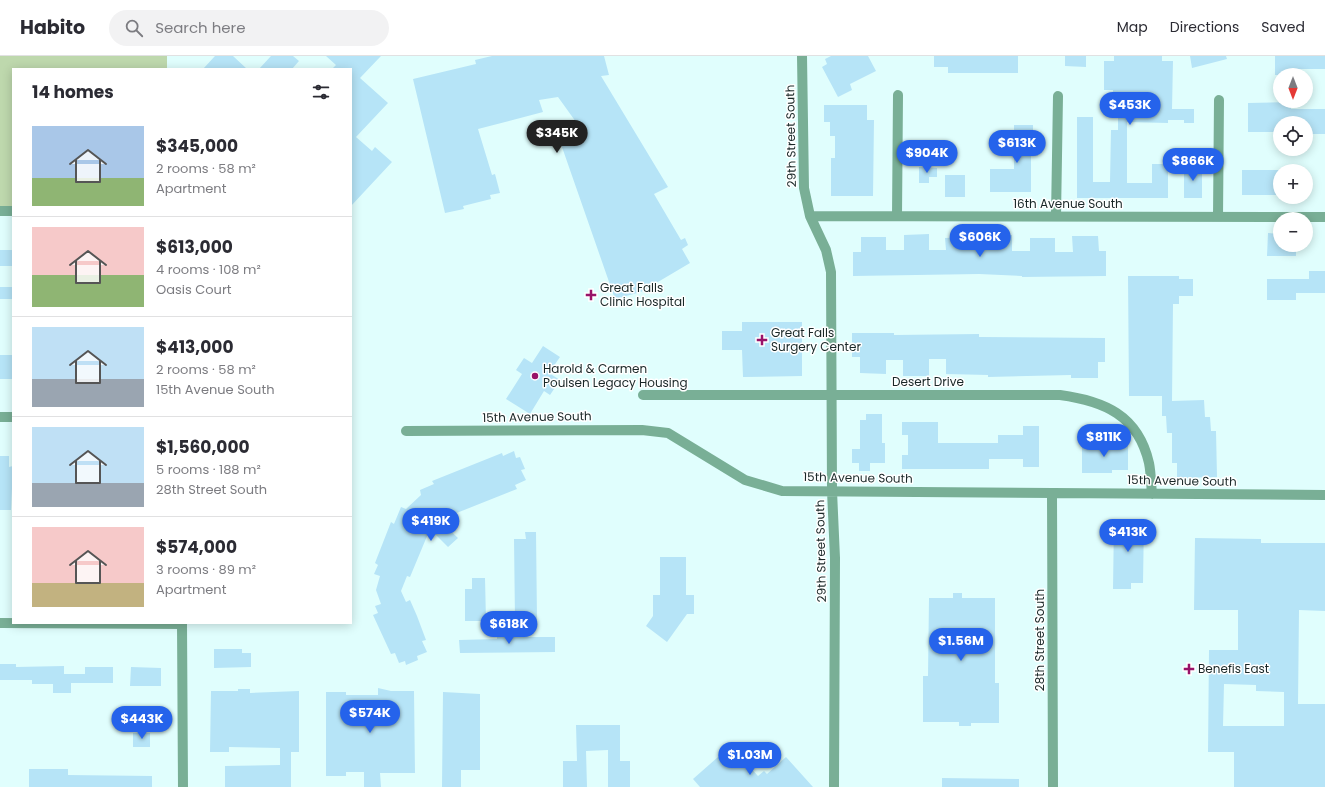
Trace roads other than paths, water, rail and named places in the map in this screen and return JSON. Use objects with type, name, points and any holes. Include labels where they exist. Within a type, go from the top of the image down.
[{"type":"street","name":"29th Street South","points":[[802,56],[804,188],[810,216],[826,250],[830,272],[832,491],[835,558],[834,787]]},
{"type":"street","points":[[897,216],[898,95]]},
{"type":"street","points":[[1056,216],[1058,96]]},
{"type":"street","points":[[1218,100],[1218,217]]},
{"type":"street","points":[[0,211],[12,211]]},
{"type":"street","name":"16th Avenue South","points":[[810,216],[1325,217]]},
{"type":"street","name":"Desert Drive","points":[[643,395],[1060,395],[1086,398],[1111,408],[1130,424],[1141,442],[1149,463],[1152,494]]},
{"type":"street","points":[[0,417],[12,417]]},
{"type":"street","name":"15th Avenue South","points":[[406,432],[598,430],[668,433],[745,480],[782,491],[1325,495]]},
{"type":"street","name":"28th Street South","points":[[1052,493],[1053,787]]},
{"type":"street","points":[[0,623],[12,623]]},
{"type":"street","points":[[182,624],[182,787]]},
{"type":"place","name":"Great Falls Clinic Hospital","points":[[591,295]]},
{"type":"place","name":"Great Falls Surgery Center","points":[[762,340]]},
{"type":"place","name":"Harold & Carmen Poulsen Legacy Housing","points":[[535,376]]},
{"type":"place","name":"Benefis East","points":[[1189,669]]}]
